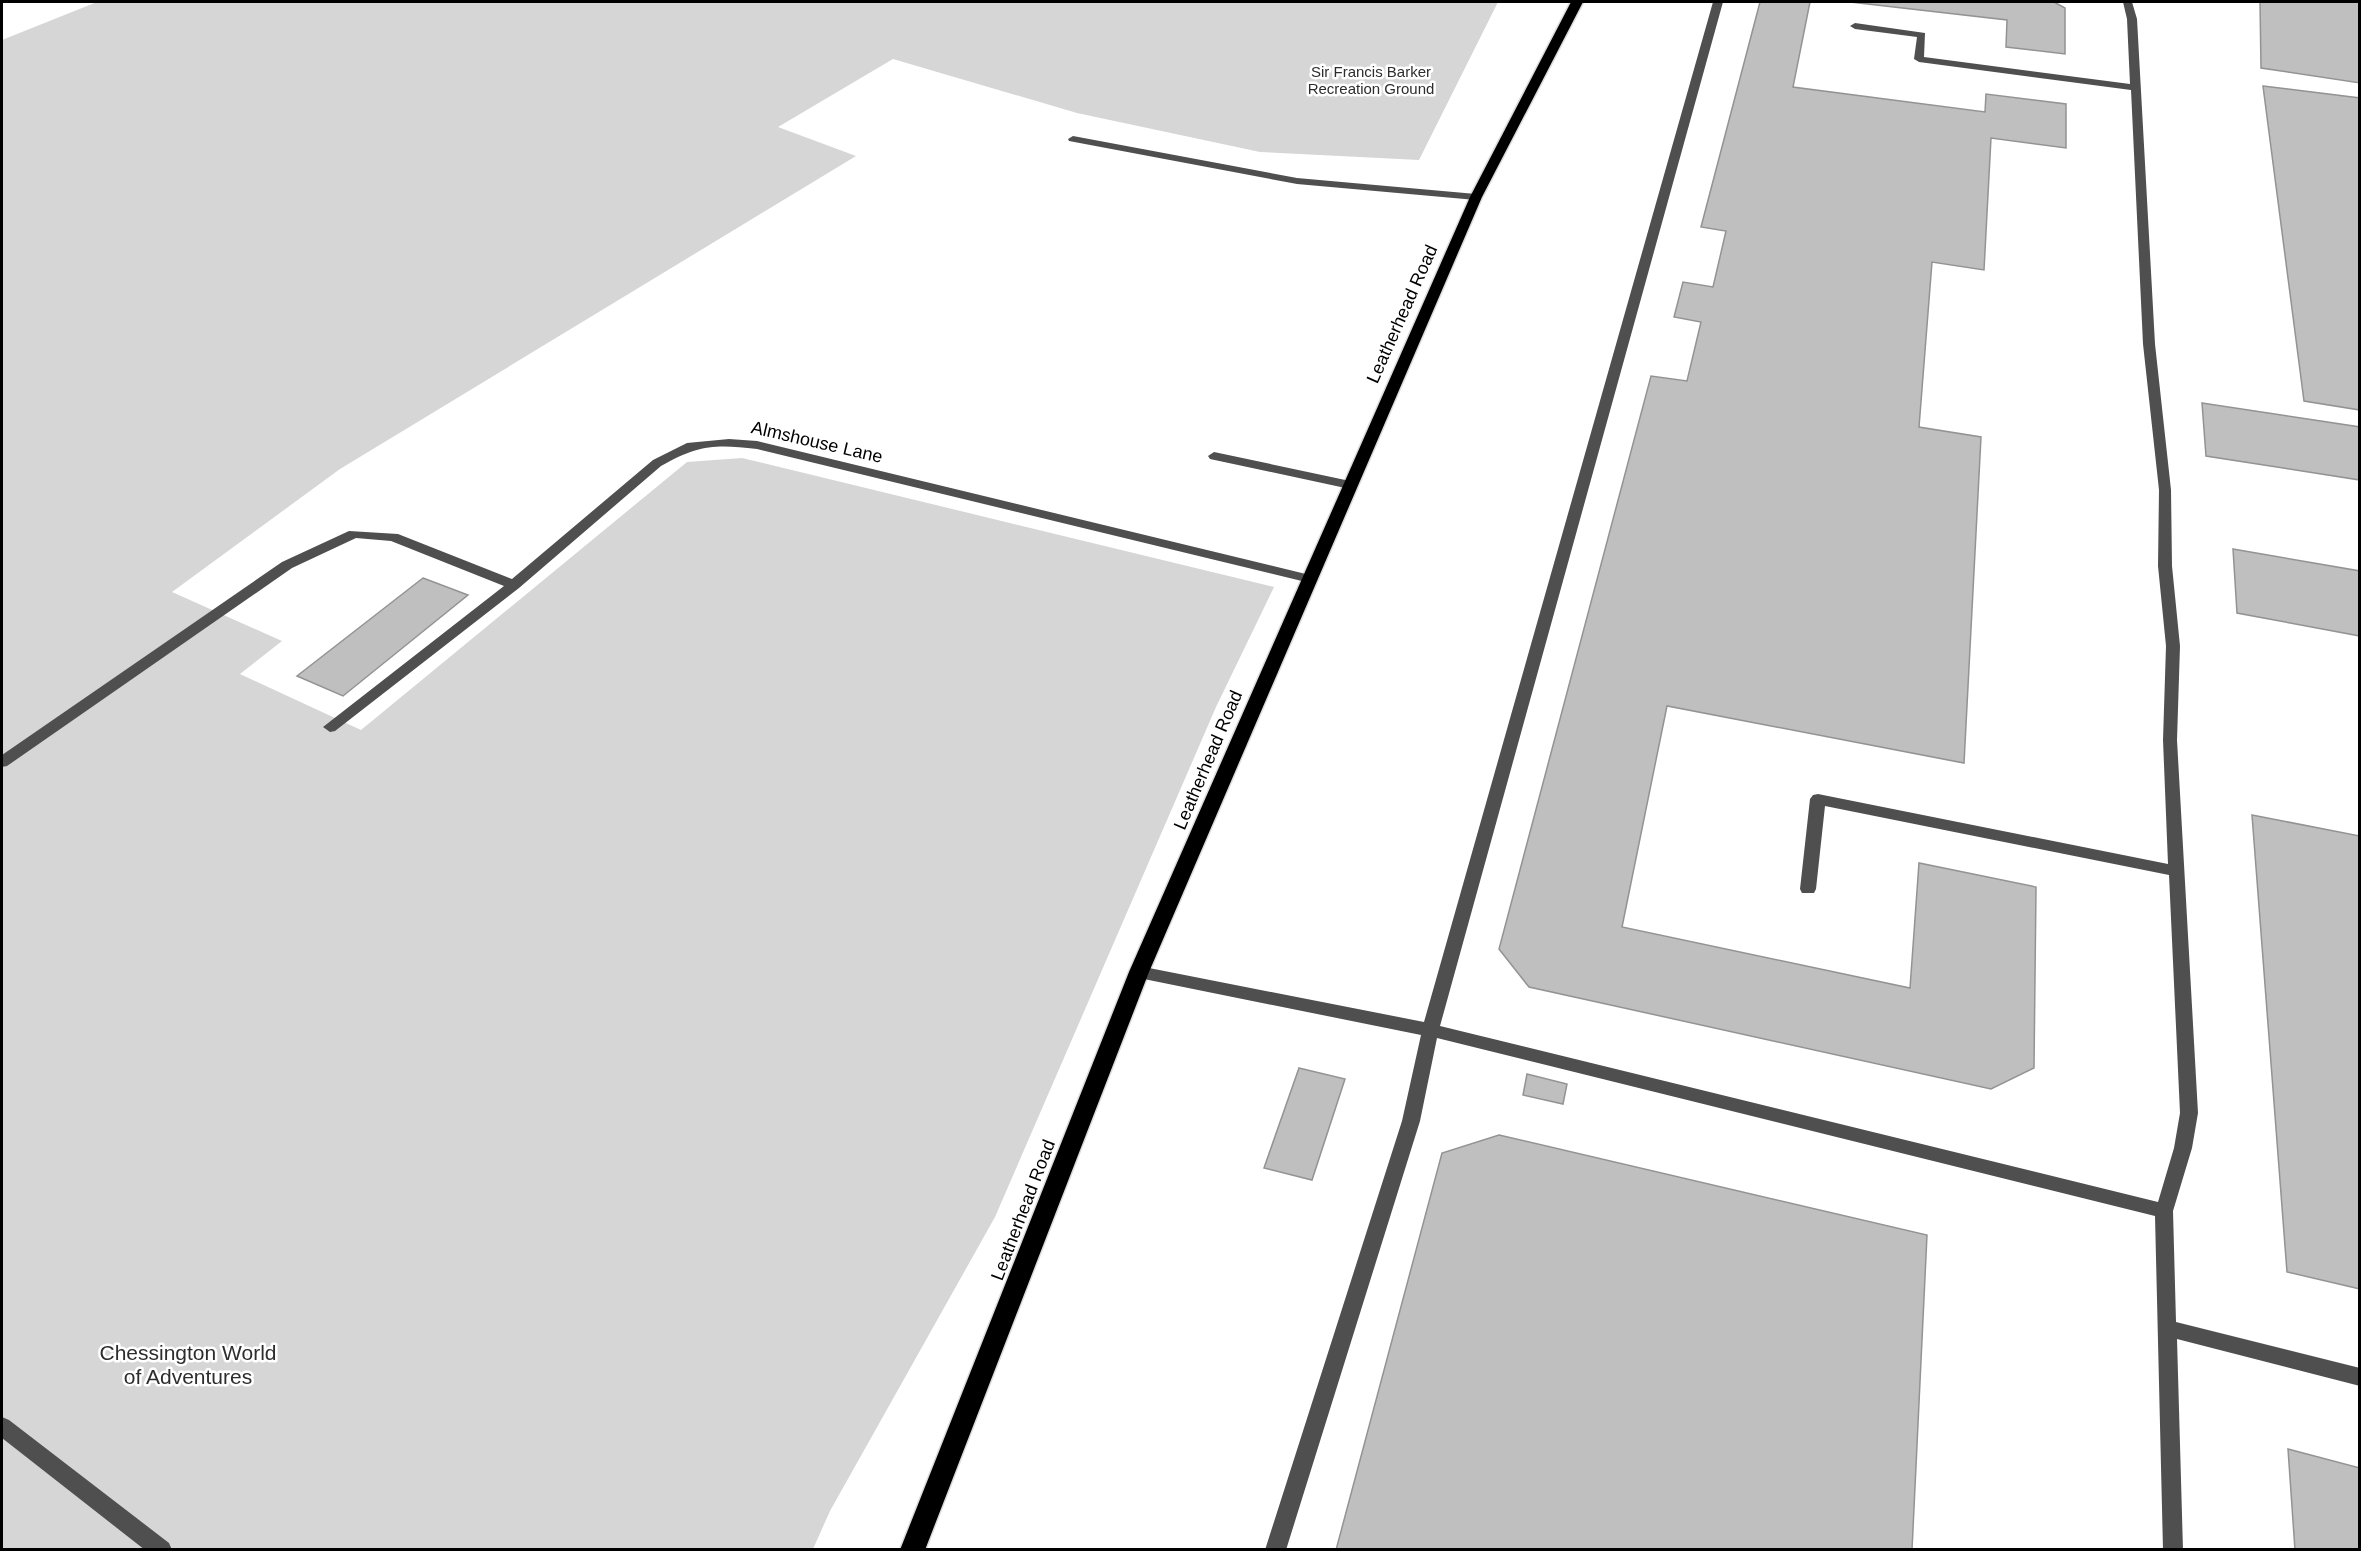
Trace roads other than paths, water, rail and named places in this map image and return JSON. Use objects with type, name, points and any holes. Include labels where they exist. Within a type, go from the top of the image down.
[{"type":"highway","name":"Leatherhead Road","points":[[912,1550],[1139,972],[1476,197],[1577,2]]},
{"type":"street","points":[[1275,1550],[1411,1121],[1430,1030],[1718,2]]},
{"type":"street","points":[[2128,2],[2132,19],[2149,344],[2165,490],[2165,566],[2173,646],[2170,740],[2189,1113],[2183,1148],[2164,1211],[2174,1550]]},
{"type":"street","points":[[1855,26],[1922,35],[1919,60],[2136,88]]},
{"type":"street","points":[[1073,139],[1297,181],[1476,197]]},
{"type":"street","name":"Almshouse Lane","points":[[330,727],[514,585],[657,463],[681,449],[708,444],[735,442],[769,448],[1310,579]]},
{"type":"street","points":[[1214,456],[1350,485]]},
{"type":"street","points":[[2,762],[287,564],[354,534],[393,537],[514,585]]},
{"type":"street","points":[[1808,889],[1818,799],[2177,871]]},
{"type":"street","points":[[1139,972],[1430,1030],[2164,1211]]},
{"type":"street","points":[[2167,1328],[2360,1377]]},
{"type":"street","points":[[2,1426],[162,1550]]},
{"type":"park label","name":"Sir Francis Barker Recreation Ground","points":[[1371,80]]},
{"type":"park label","name":"Chessington World of Adventures","points":[[188,1364]]}]
